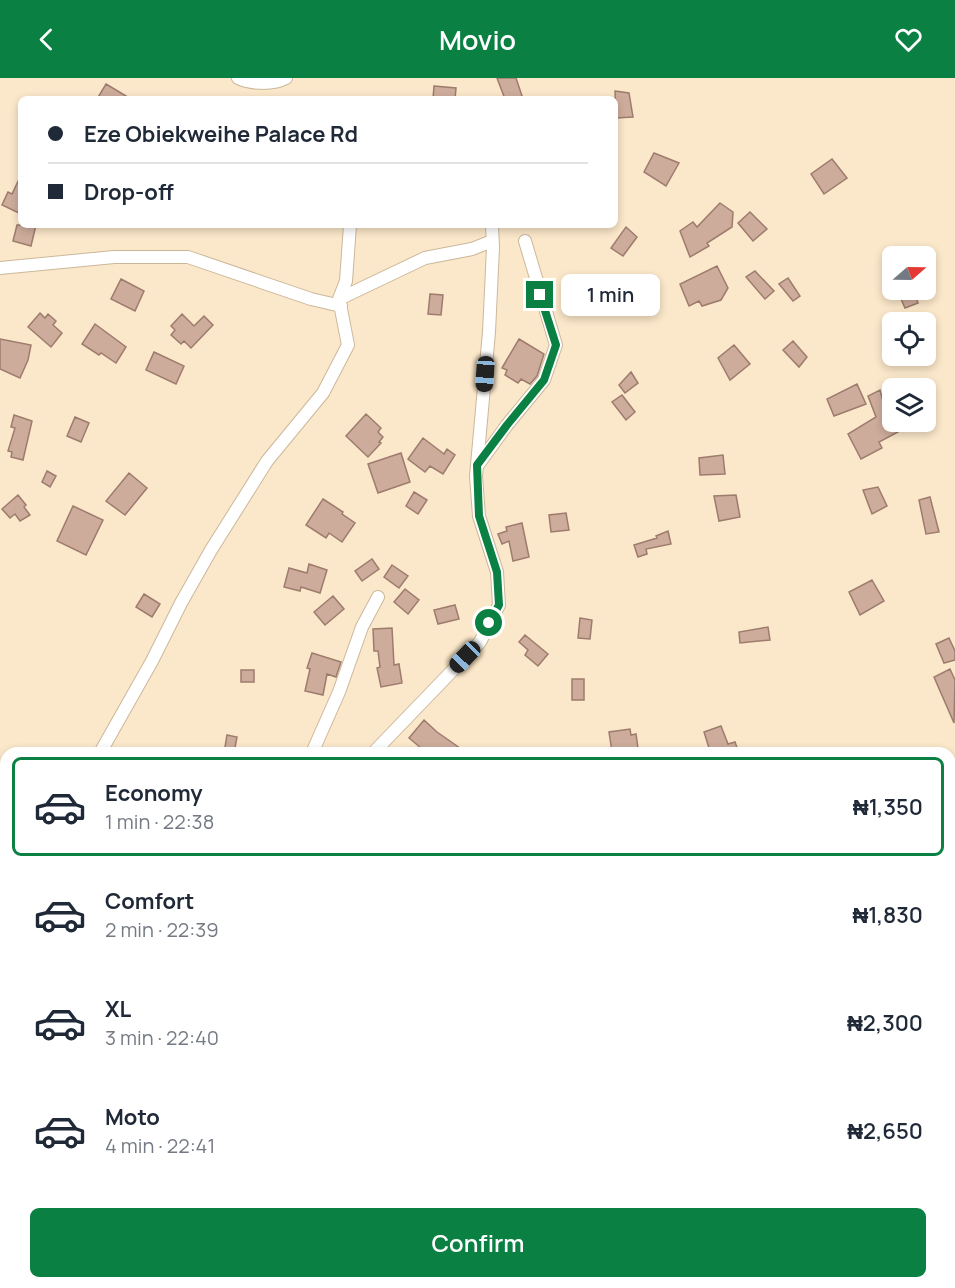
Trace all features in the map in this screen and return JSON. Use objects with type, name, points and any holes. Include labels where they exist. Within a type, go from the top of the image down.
[{"type":"street","points":[[237,78],[246,82],[280,82],[286,78]]},
{"type":"street","points":[[103,747],[211,550],[267,461],[323,393],[348,345],[340,303],[346,281],[350,228]]},
{"type":"street","points":[[379,747],[480,642],[499,605],[497,572],[479,516],[477,465],[489,332],[492,228]]},
{"type":"street","points":[[0,268],[114,257],[188,257],[311,299],[340,303],[425,258],[472,249],[492,241]]},
{"type":"street","points":[[477,465],[544,380],[556,345],[525,241]]},
{"type":"street","points":[[315,747],[339,692],[362,627],[378,597]]},
{"type":"building","points":[[497,78],[516,78],[522,96],[504,96]]},
{"type":"building","points":[[106,84],[126,96],[99,96]]},
{"type":"building","points":[[434,86],[456,88],[455,96],[433,96]]},
{"type":"building","points":[[615,91],[629,93],[633,117],[618,118],[618,96],[615,96]]},
{"type":"building","points":[[654,153],[679,163],[666,186],[644,172]]},
{"type":"building","points":[[832,159],[847,178],[824,194],[811,174]]},
{"type":"building","points":[[18,181],[18,213],[2,205],[8,192],[12,194]]},
{"type":"building","points":[[720,203],[733,212],[732,227],[707,243],[709,246],[690,257],[680,231],[693,222],[697,227]]},
{"type":"building","points":[[750,212],[767,229],[753,241],[738,223]]},
{"type":"building","points":[[17,225],[18,228],[35,228],[31,246],[13,241]]},
{"type":"building","points":[[626,227],[637,237],[623,256],[611,248]]},
{"type":"building","points":[[717,266],[728,288],[721,300],[702,306],[699,301],[689,306],[680,284]]},
{"type":"building","points":[[755,271],[774,291],[765,299],[746,277]]},
{"type":"building","points":[[788,278],[800,296],[793,301],[779,284]]},
{"type":"building","points":[[121,279],[144,291],[135,311],[111,299]]},
{"type":"building","points":[[430,294],[443,295],[441,315],[428,314]]},
{"type":"building","points":[[901,300],[917,300],[918,303],[905,308]]},
{"type":"building","points":[[40,313],[45,318],[48,314],[56,321],[53,325],[62,333],[51,347],[28,327]]},
{"type":"building","points":[[182,314],[194,326],[204,316],[213,325],[191,348],[184,341],[181,344],[171,335],[175,330],[171,326]]},
{"type":"building","points":[[95,324],[126,347],[116,363],[82,344]]},
{"type":"building","points":[[0,339],[31,345],[28,360],[20,378],[0,369]]},
{"type":"building","points":[[519,339],[544,354],[537,376],[530,384],[521,379],[518,383],[505,375],[507,370],[502,368]]},
{"type":"building","points":[[793,341],[807,357],[799,367],[783,350]]},
{"type":"building","points":[[734,345],[750,364],[730,380],[718,358]]},
{"type":"building","points":[[154,352],[184,366],[176,384],[146,370]]},
{"type":"building","points":[[631,372],[638,383],[625,393],[619,385]]},
{"type":"building","points":[[857,384],[866,404],[834,416],[827,399]]},
{"type":"building","points":[[880,390],[882,432],[898,432],[879,442],[882,448],[861,459],[848,434],[876,417],[868,396]]},
{"type":"building","points":[[622,395],[635,412],[626,420],[612,402]]},
{"type":"building","points":[[366,414],[381,428],[378,432],[383,437],[379,442],[381,443],[368,457],[346,436]]},
{"type":"building","points":[[14,415],[32,421],[23,460],[11,457],[12,452],[8,451],[15,428],[11,427]]},
{"type":"building","points":[[75,417],[89,423],[81,442],[67,436]]},
{"type":"building","points":[[423,438],[444,454],[447,449],[455,455],[443,474],[430,466],[425,472],[408,459]]},
{"type":"building","points":[[401,453],[410,482],[378,493],[368,464]]},
{"type":"building","points":[[723,455],[725,474],[700,475],[699,458]]},
{"type":"building","points":[[47,471],[56,476],[50,487],[42,482]]},
{"type":"building","points":[[129,473],[147,488],[125,515],[106,501]]},
{"type":"building","points":[[878,487],[887,506],[872,514],[863,490]]},
{"type":"building","points":[[414,492],[427,500],[418,514],[406,506]]},
{"type":"building","points":[[18,495],[30,515],[20,521],[15,514],[10,518],[2,509]]},
{"type":"building","points":[[736,495],[740,517],[719,521],[714,496]]},
{"type":"building","points":[[930,497],[939,532],[926,534],[919,500]]},
{"type":"building","points":[[323,499],[355,523],[342,542],[329,533],[326,538],[306,525]]},
{"type":"building","points":[[73,506],[103,520],[86,555],[57,541]]},
{"type":"building","points":[[566,513],[569,530],[551,532],[549,515]]},
{"type":"building","points":[[522,523],[529,557],[513,561],[509,541],[502,544],[498,534],[507,531],[506,527]]},
{"type":"building","points":[[668,531],[671,544],[646,549],[647,554],[638,557],[634,545],[657,538],[656,536]]},
{"type":"building","points":[[372,559],[379,569],[362,581],[355,571]]},
{"type":"building","points":[[309,564],[327,570],[320,593],[301,587],[300,591],[284,587],[289,568],[307,573]]},
{"type":"building","points":[[392,565],[408,576],[399,588],[384,577]]},
{"type":"building","points":[[872,580],[884,601],[860,615],[849,592]]},
{"type":"building","points":[[405,589],[419,600],[408,614],[394,602]]},
{"type":"building","points":[[144,594],[160,604],[152,617],[136,607]]},
{"type":"building","points":[[333,596],[344,609],[325,625],[314,612]]},
{"type":"building","points":[[455,605],[459,619],[438,624],[434,610]]},
{"type":"building","points":[[580,618],[592,620],[590,639],[578,638]]},
{"type":"building","points":[[768,627],[770,640],[740,643],[739,632]]},
{"type":"building","points":[[392,628],[394,665],[399,664],[402,683],[381,687],[377,668],[380,667],[378,651],[374,651],[373,629]]},
{"type":"building","points":[[525,635],[548,654],[538,666],[525,655],[528,650],[519,642]]},
{"type":"building","points":[[949,638],[955,651],[955,660],[944,663],[936,644]]},
{"type":"building","points":[[312,653],[341,662],[336,677],[327,674],[323,695],[305,691],[310,669],[307,668]]},
{"type":"building","points":[[950,669],[955,680],[954,723],[934,677]]},
{"type":"building","points":[[241,670],[254,670],[254,682],[241,682]]},
{"type":"building","points":[[572,679],[584,679],[584,700],[572,700]]},
{"type":"building","points":[[424,720],[458,747],[420,747],[409,738]]},
{"type":"building","points":[[721,726],[728,744],[735,742],[737,747],[709,747],[704,732]]},
{"type":"building","points":[[630,729],[631,735],[636,734],[638,747],[611,747],[609,732]]},
{"type":"building","points":[[227,735],[237,737],[235,747],[225,747]]},
{"type":"route","points":[[489,623],[499,605],[497,572],[479,516],[477,465],[544,380],[556,345],[540,295]]}]
